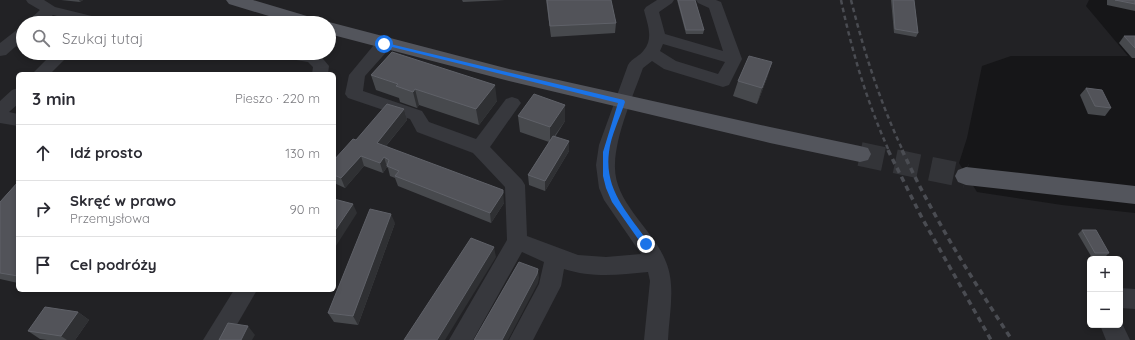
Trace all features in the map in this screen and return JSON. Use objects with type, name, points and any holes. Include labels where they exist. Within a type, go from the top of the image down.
[{"type":"main road","points":[[235,0],[288,16]]},
{"type":"main road","points":[[336,30],[384,44],[622,102],[860,154]]},
{"type":"main road","points":[[966,176],[1135,195]]},
{"type":"lane","points":[[33,0],[50,10],[72,16]]},
{"type":"lane","points":[[656,340],[661,281],[656,262],[646,244],[614,200],[606,176],[606,152],[636,65],[651,53],[658,37],[651,5],[667,0]]},
{"type":"lane","points":[[651,53],[670,65],[723,81],[734,58],[716,5],[704,0]]},
{"type":"lane","points":[[43,16],[50,10]]},
{"type":"lane","points":[[658,37],[734,58]]},
{"type":"lane","points":[[0,51],[16,38]]},
{"type":"lane","points":[[384,44],[357,75],[354,94],[416,115],[423,127],[480,148],[515,185],[517,241],[461,340]]},
{"type":"lane","points":[[42,72],[55,60]]},
{"type":"lane","points":[[315,60],[321,66],[320,72]]},
{"type":"lane","points":[[0,110],[16,96]]},
{"type":"lane","points":[[480,148],[512,103]]},
{"type":"lane","points":[[0,117],[16,120]]},
{"type":"lane","points":[[517,241],[556,257],[579,264],[593,266],[656,262]]},
{"type":"lane","points":[[522,340],[550,286],[556,257]]},
{"type":"lane","points":[[215,340],[245,292]]},
{"type":"lane","points":[[1123,298],[1135,299]]},
{"type":"lane","points":[[1112,328],[1118,340]]},
{"type":"shaded area","points":[[0,0],[1089,0],[1086,6],[1128,56],[1011,56],[982,66],[967,138],[959,163],[977,192],[1062,205],[1135,213],[1135,340],[0,340]]},
{"type":"building","points":[[547,0],[611,0],[616,23],[550,26]]},
{"type":"building","points":[[678,0],[695,0],[704,30],[686,30]]},
{"type":"building","points":[[893,0],[914,0],[918,33],[895,29]]},
{"type":"building","points":[[1115,0],[1135,0],[1135,4]]},
{"type":"building","points":[[1124,36],[1135,36],[1135,48]]},
{"type":"building","points":[[392,52],[495,85],[476,109],[415,89],[413,92],[396,86],[398,84],[371,75]]},
{"type":"building","points":[[749,56],[772,62],[762,88],[738,81]]},
{"type":"building","points":[[1086,88],[1102,90],[1111,108],[1095,106]]},
{"type":"building","points":[[534,94],[565,105],[550,127],[518,116]]},
{"type":"building","points":[[387,104],[404,109],[377,143],[503,190],[503,193],[490,213],[395,176],[399,171],[387,166],[389,160],[384,157],[380,163],[361,156],[341,178],[336,176],[336,158],[353,139],[356,140]]},
{"type":"building","points":[[553,136],[569,141],[545,181],[528,175]]},
{"type":"building","points":[[16,184],[16,276],[0,273],[0,202]]},
{"type":"building","points":[[336,200],[353,204],[336,229]]},
{"type":"building","points":[[370,209],[391,214],[353,316],[328,313]]},
{"type":"building","points":[[1082,230],[1096,230],[1109,253],[1095,253]]},
{"type":"building","points":[[471,238],[494,247],[437,340],[404,340]]},
{"type":"building","points":[[519,262],[538,269],[537,274],[502,340],[474,340]]},
{"type":"building","points":[[45,307],[78,312],[61,336],[28,331]]},
{"type":"building","points":[[228,323],[248,326],[241,340],[219,340]]},
{"type":"tunnel","points":[[860,154],[966,176]]},
{"type":"railway","points":[[841,0],[861,77],[889,151]]},
{"type":"railway","points":[[851,0],[873,77],[903,151]]},
{"type":"railway","points":[[888,150],[922,218],[991,340]]},
{"type":"railway","points":[[902,150],[940,223],[982,294],[1012,340]]},
{"type":"route","points":[[384,44],[622,102],[606,152],[606,176],[614,200],[646,244]]}]
